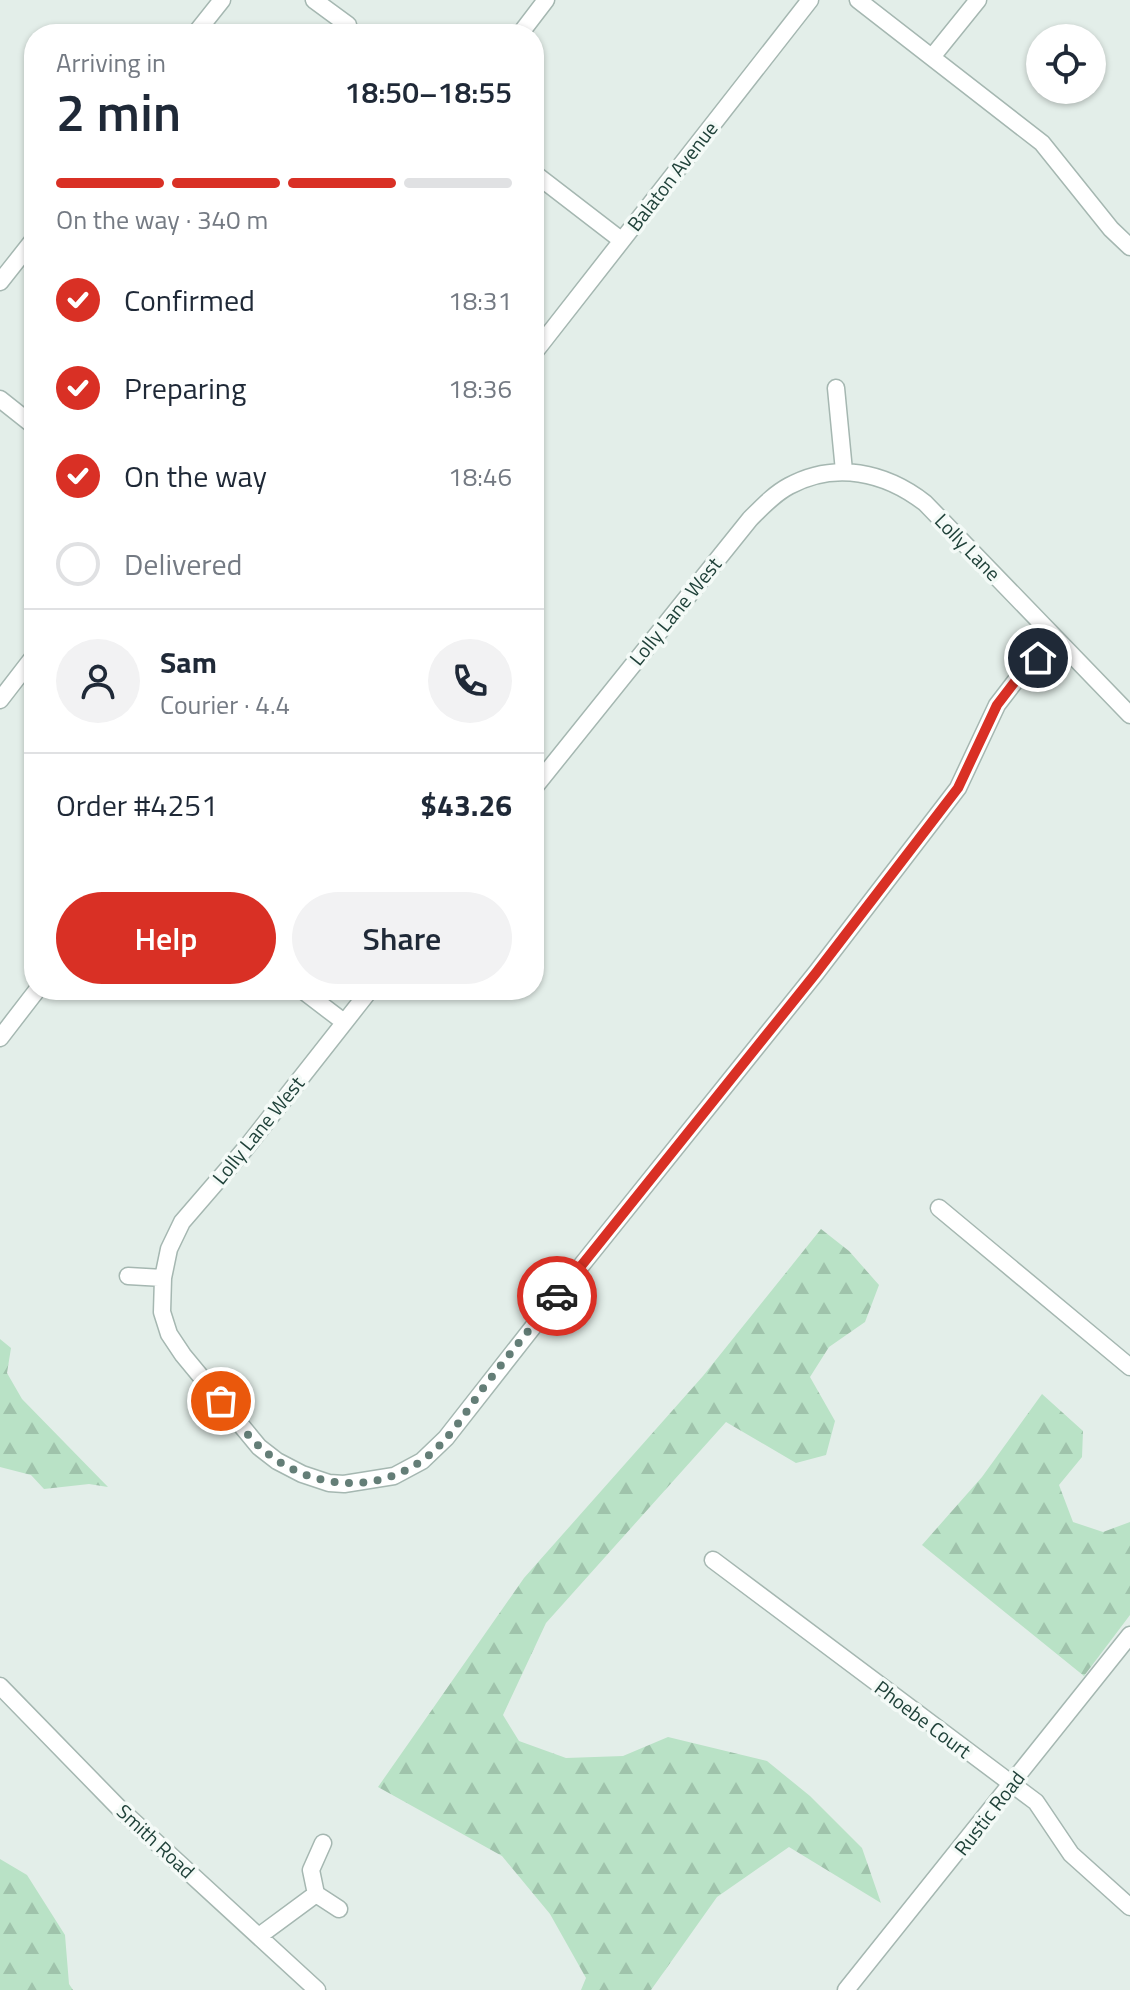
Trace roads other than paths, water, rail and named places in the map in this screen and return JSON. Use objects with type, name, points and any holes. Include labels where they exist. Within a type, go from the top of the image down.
[{"type":"street","points":[[203,24],[222,0]]},
{"type":"street","points":[[314,0],[347,24]]},
{"type":"street","points":[[528,24],[546,0]]},
{"type":"street","name":"Balaton Avenue","points":[[544,340],[810,0]]},
{"type":"street","points":[[858,0],[1042,143],[1111,229],[1130,247]]},
{"type":"street","points":[[932,57],[978,0]]},
{"type":"street","points":[[544,181],[621,240]]},
{"type":"street","points":[[0,282],[24,252]]},
{"type":"street","points":[[836,388],[844,471]]},
{"type":"street","points":[[0,399],[24,418]]},
{"type":"street","name":"Lolly Lane","points":[[844,471],[897,484],[925,503],[1130,715]]},
{"type":"street","name":"Lolly Lane West","points":[[544,776],[750,519],[789,486],[844,471]]},
{"type":"street","name":"Lolly Lane West","points":[[362,1000],[245,1149],[182,1222],[169,1249],[163,1278],[162,1312],[169,1334],[183,1355],[259,1447],[288,1467],[329,1483],[361,1482],[394,1476],[422,1461],[446,1438],[816,973],[958,788],[997,705],[1020,675],[1057,641]]},
{"type":"street","points":[[0,700],[24,669]]},
{"type":"street","points":[[0,1038],[29,1000]]},
{"type":"street","points":[[315,1000],[344,1022]]},
{"type":"street","points":[[939,1208],[1130,1367]]},
{"type":"street","points":[[128,1276],[163,1278]]},
{"type":"street","name":"Phoebe Court","points":[[713,1560],[1036,1802],[1071,1854],[1130,1907]]},
{"type":"street","name":"Rustic Road","points":[[846,1990],[1130,1635]]},
{"type":"street","name":"Smith Road","points":[[0,1686],[121,1810],[317,1990]]},
{"type":"street","points":[[323,1843],[311,1870],[316,1894],[339,1909]]},
{"type":"street","points":[[259,1936],[316,1894]]}]
